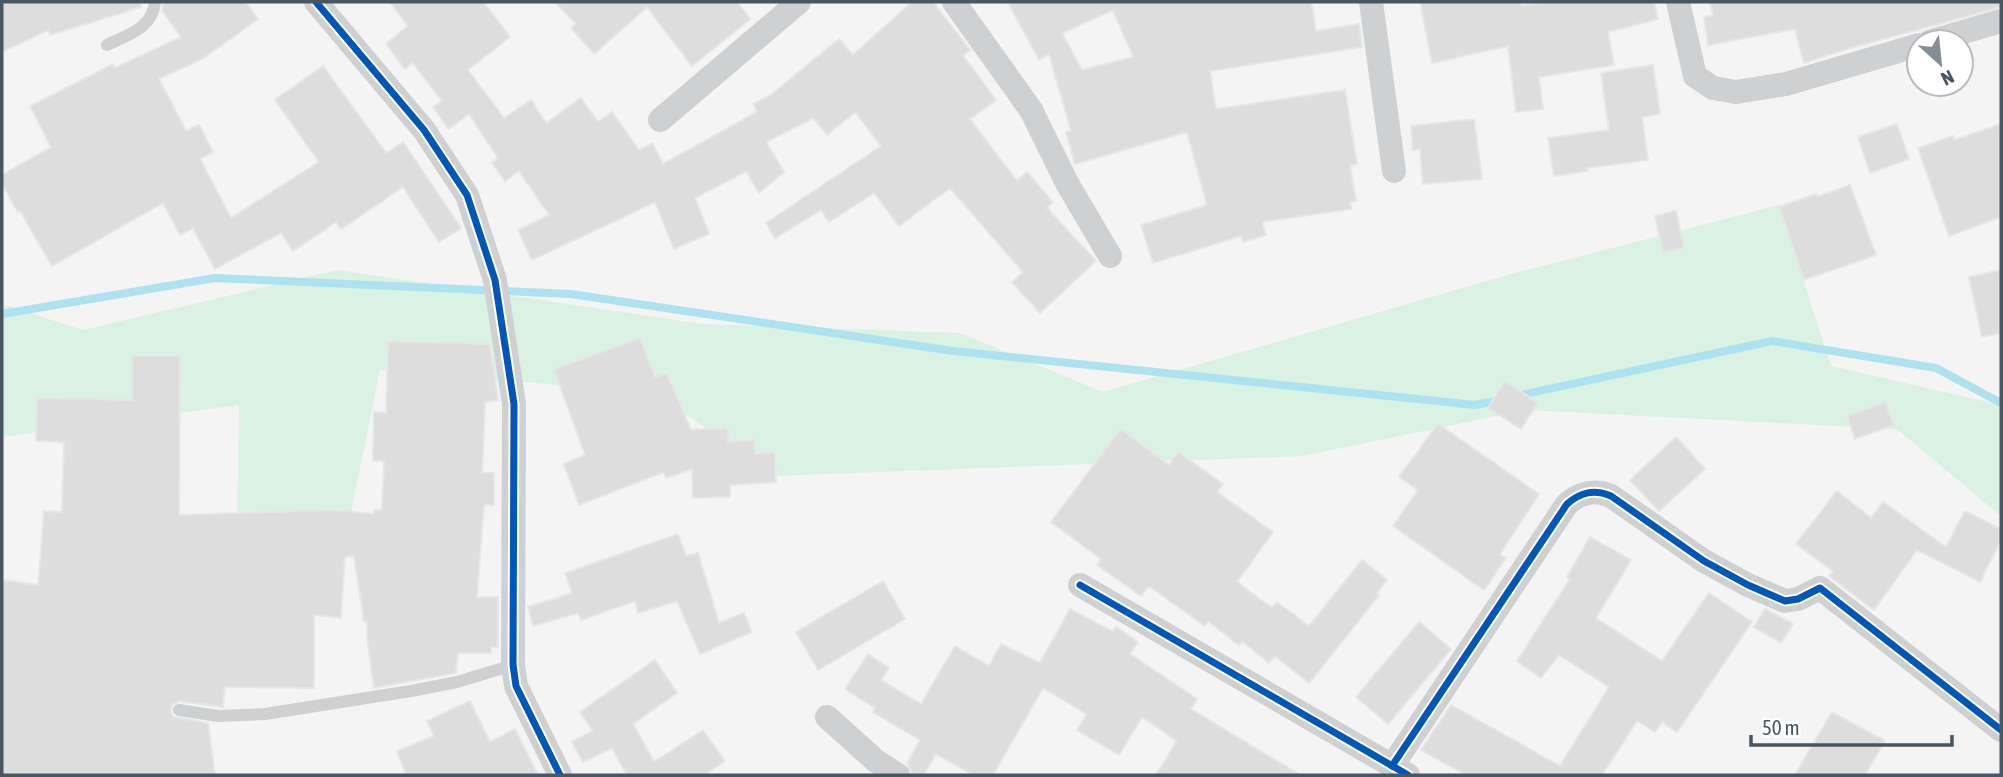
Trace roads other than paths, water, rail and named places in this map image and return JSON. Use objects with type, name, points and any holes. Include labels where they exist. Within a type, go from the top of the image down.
[{"type":"street","points":[[316,2],[424,130],[467,195],[496,292],[514,404],[513,665],[516,686],[560,775]]},
{"type":"street","points":[[660,120],[799,2]]},
{"type":"street","points":[[954,2],[1031,110],[1067,183],[1110,256]]},
{"type":"street","points":[[1371,2],[1394,171]]},
{"type":"street","points":[[1678,2],[1695,76],[1713,88],[1736,92],[1786,84],[1905,49]]},
{"type":"street","points":[[1975,29],[2001,21]]},
{"type":"street","points":[[1080,585],[1400,771],[1567,504],[1588,492],[1601,492],[1611,496],[1704,561],[1784,601],[1798,599],[1820,588],[2001,730]]},
{"type":"street","points":[[827,717],[876,761],[898,775]]},
{"type":"lane","points":[[107,45],[144,26],[153,15],[155,2]]},
{"type":"lane","points":[[179,710],[218,716],[265,714],[457,682],[513,665]]},
{"type":"waterway","points":[[2,314],[215,278],[571,294],[953,351],[1475,405],[1500,400]]},
{"type":"waterway","points":[[1516,396],[1772,341],[1936,368],[2001,403]]}]
